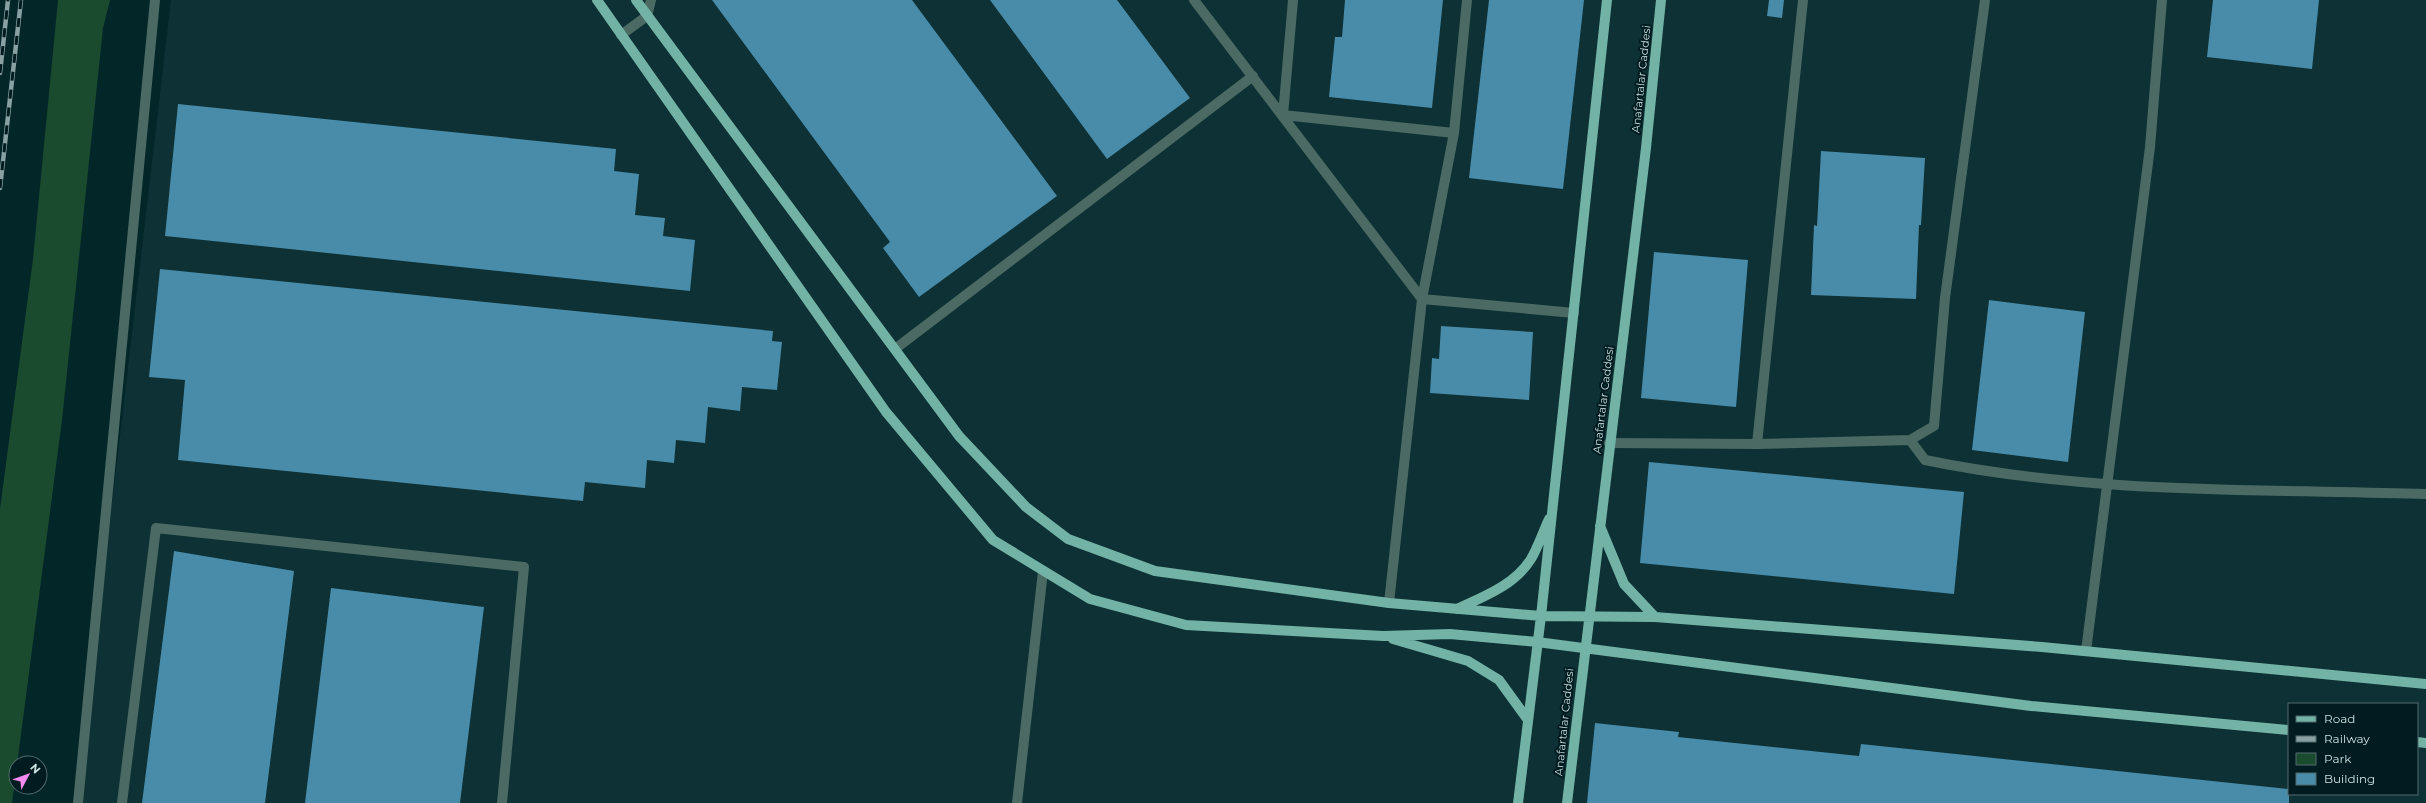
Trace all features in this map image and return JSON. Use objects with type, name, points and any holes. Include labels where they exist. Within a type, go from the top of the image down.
[{"type":"main road","points":[[597,0],[886,412],[993,540],[1090,599],[1186,625],[1383,636],[1450,634],[1537,642],[2031,706],[2288,730]]},
{"type":"main road","points":[[636,0],[959,436],[1026,507],[1068,539],[1155,571],[1390,603],[1456,610],[1541,616],[1655,617],[2086,652],[2426,684]]},
{"type":"main road","points":[[1518,803],[1553,510],[1607,0]]},
{"type":"main road","name":"Anafartalar Caddesi","points":[[1567,803],[1584,648],[1646,148],[1661,0]]},
{"type":"main road","points":[[1456,610],[1486,596],[1511,581],[1531,560],[1553,510]]},
{"type":"main road","points":[[1599,524],[1624,584],[1655,617]]},
{"type":"main road","points":[[1383,636],[1468,661],[1499,680],[1528,720]]},
{"type":"lane","points":[[78,803],[155,0]]},
{"type":"lane","points":[[621,35],[647,16],[651,0]]},
{"type":"lane","points":[[1194,0],[1422,299],[1574,312]]},
{"type":"lane","points":[[1283,115],[1293,0]]},
{"type":"lane","points":[[1390,603],[1422,299],[1454,132],[1467,0]]},
{"type":"lane","points":[[1757,444],[1803,0]]},
{"type":"lane","points":[[1609,443],[1757,444],[1910,440],[1934,426],[1945,298],[1985,0]]},
{"type":"lane","points":[[2086,652],[2150,147],[2162,0]]},
{"type":"lane","points":[[895,349],[1253,76]]},
{"type":"lane","points":[[1283,115],[1454,132]]},
{"type":"lane","points":[[1910,440],[1925,460],[1971,469],[2107,485],[2426,494]]},
{"type":"lane","points":[[122,803],[156,528],[524,567],[502,803]]},
{"type":"lane","points":[[1017,803],[1043,571]]},
{"type":"shaded area","points":[[171,0],[2426,0],[2426,803],[77,803]]},
{"type":"green space","points":[[58,0],[110,0],[103,28],[62,420],[18,755],[8,755],[8,795],[13,795],[12,803],[0,803],[0,509],[33,259]]},
{"type":"building","points":[[712,0],[912,0],[1057,196],[919,297],[883,248],[890,242]]},
{"type":"building","points":[[990,0],[1117,0],[1190,98],[1107,159]]},
{"type":"building","points":[[1345,0],[1443,0],[1432,108],[1329,97],[1335,37],[1342,37]]},
{"type":"building","points":[[1489,0],[1584,0],[1563,189],[1469,178]]},
{"type":"building","points":[[1769,0],[1784,0],[1782,18],[1767,16]]},
{"type":"building","points":[[2213,0],[2319,0],[2312,69],[2207,57]]},
{"type":"building","points":[[178,104],[616,149],[614,171],[639,174],[635,215],[665,218],[663,236],[695,240],[690,291],[165,236]]},
{"type":"building","points":[[1821,151],[1925,158],[1921,225],[1919,225],[1916,299],[1811,295],[1814,225],[1817,226]]},
{"type":"building","points":[[1654,252],[1748,260],[1736,407],[1641,398]]},
{"type":"building","points":[[160,269],[773,331],[772,341],[782,342],[777,390],[742,387],[740,411],[708,407],[705,443],[676,440],[674,463],[647,460],[645,488],[585,482],[583,501],[178,460],[185,380],[149,377]]},
{"type":"building","points":[[1989,300],[2085,312],[2068,462],[1972,450]]},
{"type":"building","points":[[1441,326],[1533,332],[1529,400],[1430,393],[1432,358],[1439,359]]},
{"type":"building","points":[[1649,462],[1964,492],[1954,594],[1640,563]]},
{"type":"building","points":[[174,551],[294,571],[265,803],[142,803]]},
{"type":"building","points":[[331,588],[484,607],[460,803],[305,803]]},
{"type":"building","points":[[1595,723],[1679,732],[1678,737],[1859,756],[1861,744],[2288,789],[2289,795],[2289,803],[1587,803]]},
{"type":"railway","points":[[0,73],[8,0]]},
{"type":"railway","points":[[0,188],[21,0]]}]
